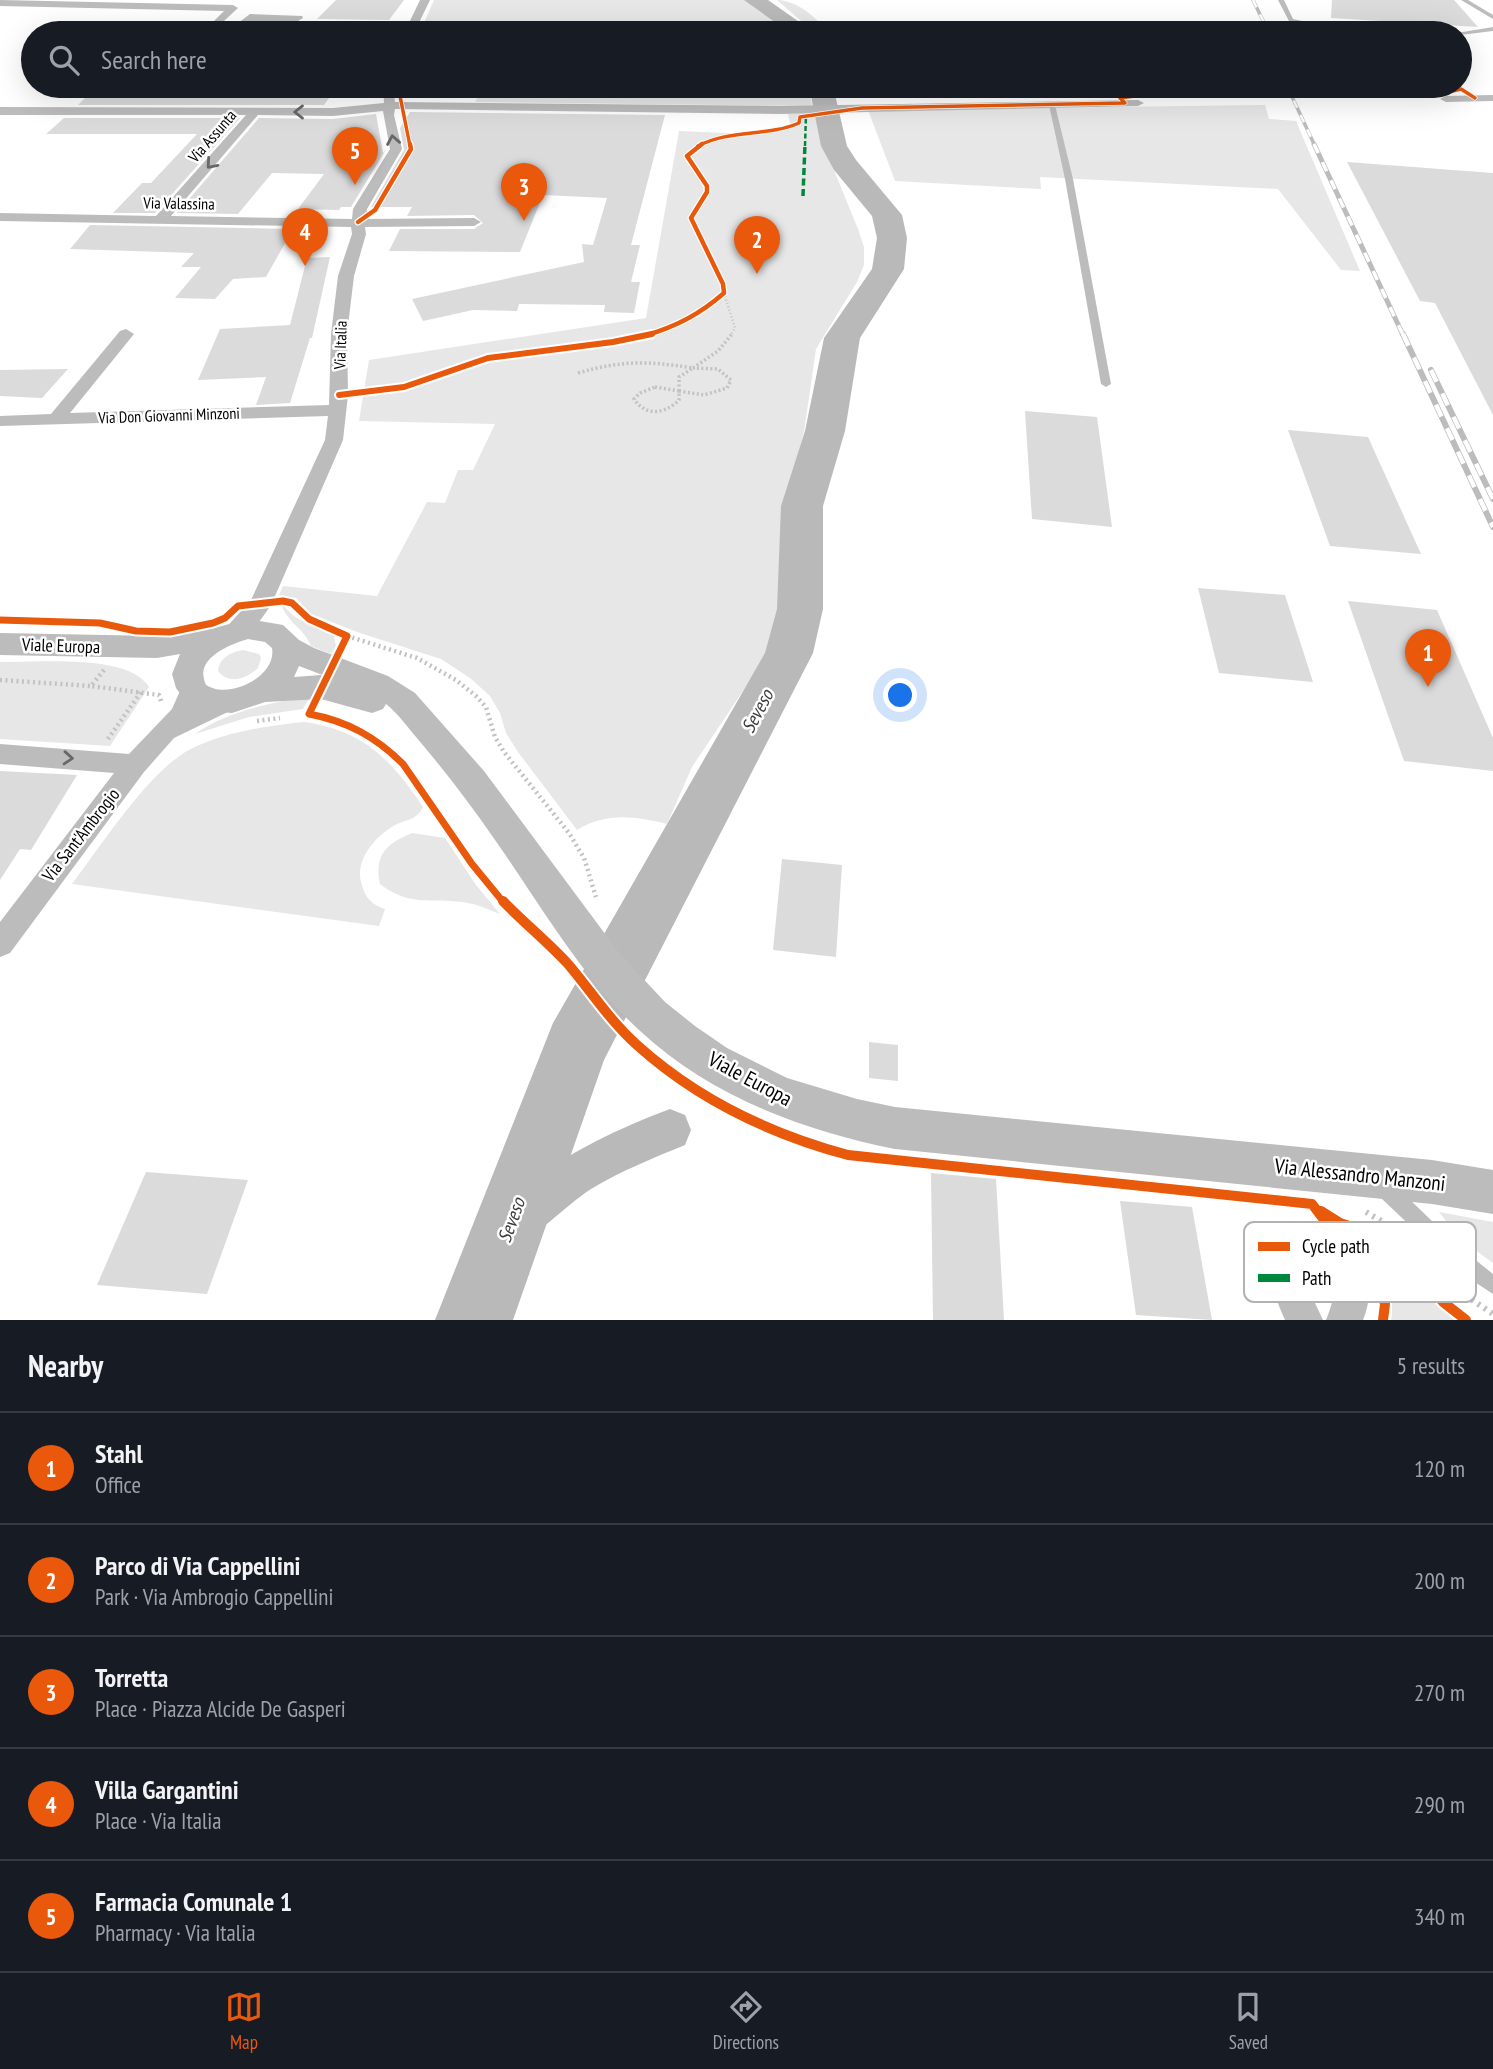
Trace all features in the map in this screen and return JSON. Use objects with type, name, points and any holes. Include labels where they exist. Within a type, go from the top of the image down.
[{"type":"street","points":[[415,21],[425,0]]},
{"type":"street","points":[[0,3],[19,1],[233,8],[218,21]]},
{"type":"street","points":[[245,21],[250,17],[298,18]]},
{"type":"street","points":[[1472,97],[1493,97]]},
{"type":"street","name":"Via Italia","points":[[226,635],[251,617],[261,603],[334,440],[338,410],[339,334],[346,276],[359,234],[360,209],[396,149],[388,115],[389,98]]},
{"type":"street","name":"Via Assunta","points":[[160,220],[256,112],[333,112],[390,106],[842,109],[1139,103]]},
{"type":"street","points":[[0,111],[256,112]]},
{"type":"street","name":"Via Valassina","points":[[0,217],[474,222]]},
{"type":"street","points":[[56,419],[126,334]]},
{"type":"street","name":"Via Don Giovanni Minzoni","points":[[0,421],[338,410]]},
{"type":"street","points":[[168,732],[228,702],[262,691],[285,671],[290,659],[283,641],[263,617],[261,603]]},
{"type":"street","points":[[168,732],[181,714],[189,685],[189,668],[195,656],[226,635],[263,629],[283,641]]},
{"type":"street","name":"Viale Europa","points":[[0,643],[157,648],[226,635]]},
{"type":"street","name":"Viale Europa","points":[[283,641],[307,659],[392,692],[407,703],[579,898],[625,988],[678,1037],[740,1077],[775,1096],[850,1120],[895,1128],[1226,1161]]},
{"type":"street","name":"Viale Europa","points":[[123,648],[156,659],[189,685]]},
{"type":"street","points":[[189,685],[200,696],[213,701],[228,702]]},
{"type":"street","name":"Viale Europa","points":[[262,691],[302,687],[340,691],[393,709],[424,724]]},
{"type":"street","name":"Via Sant'Ambrogio","points":[[0,944],[135,765],[168,732]]},
{"type":"street","points":[[0,754],[135,765]]},
{"type":"street","name":"Via Alessandro Manzoni","points":[[1226,1161],[1360,1191],[1432,1181],[1493,1192]]},
{"type":"street","points":[[1295,1302],[1305,1320]]},
{"type":"street","points":[[1345,1320],[1353,1309],[1354,1302]]},
{"type":"lane","points":[[1281,0],[1291,20],[1295,21]]},
{"type":"lane","points":[[1464,0],[1493,17]]},
{"type":"lane","points":[[1472,32],[1493,29]]},
{"type":"lane","points":[[1052,105],[1069,179],[1106,384]]},
{"type":"lane","points":[[1360,1191],[1407,1208],[1420,1222]]},
{"type":"lane","points":[[1476,1273],[1493,1285]]},
{"type":"path","points":[[578,373],[627,362],[674,363],[692,368],[716,368],[726,372],[731,380],[727,388],[710,395],[696,395],[679,390],[648,388],[640,391],[634,399],[638,408],[660,412],[670,409],[679,400],[679,390],[679,377],[692,368],[727,344],[734,328],[723,284]]},
{"type":"path","points":[[715,303],[724,293]]},
{"type":"path","points":[[339,631],[416,658],[456,680],[486,707],[495,737],[503,752],[579,850],[579,898]]},
{"type":"path","points":[[332,667],[347,636]]},
{"type":"path","points":[[0,680],[91,686]]},
{"type":"path","points":[[94,760],[141,692]]},
{"type":"path","points":[[1360,1191],[1375,1216],[1383,1222]]},
{"type":"path","points":[[1472,1302],[1493,1314]]},
{"type":"shaded area","points":[[434,0],[746,0],[773,21],[425,21]]},
{"type":"shaded area","points":[[777,0],[793,3],[818,21],[801,21]]},
{"type":"shaded area","points":[[478,98],[810,98],[812,106],[475,102]]},
{"type":"shaded area","points":[[1265,105],[1269,119],[1296,121],[1360,271],[1341,270],[1278,189],[1040,177],[1041,189],[895,181],[868,110]]},
{"type":"shaded area","points":[[815,113],[829,158],[864,247],[864,265],[857,282],[816,349],[804,432],[791,482],[784,530],[783,601],[773,638],[757,670],[692,767],[667,824],[621,817],[599,820],[577,830],[518,752],[506,733],[500,713],[490,696],[470,678],[441,659],[311,614],[296,598],[279,595],[283,586],[377,596],[427,502],[445,503],[458,470],[473,470],[495,424],[359,421],[369,360],[646,318],[679,131],[751,134],[791,129],[788,114]]},
{"type":"shaded area","points":[[282,607],[302,621],[334,635],[336,646],[331,654],[311,646],[285,613]]},
{"type":"shaded area","points":[[243,650],[259,654],[261,658],[258,668],[238,679],[227,678],[218,671],[223,659]]},
{"type":"shaded area","points":[[58,661],[103,664],[138,676],[149,687],[110,746],[0,739],[0,662]]},
{"type":"shaded area","points":[[310,697],[303,709],[249,717],[195,734],[235,714],[265,705]]},
{"type":"shaded area","points":[[304,722],[343,732],[374,750],[387,761],[423,807],[415,817],[389,828],[364,856],[360,873],[364,892],[372,902],[385,909],[379,926],[72,884],[126,811],[173,761],[189,750],[231,734]]},
{"type":"shaded area","points":[[412,833],[445,838],[476,885],[500,914],[463,902],[410,899],[380,884],[379,865],[384,852],[389,846]]},
{"type":"shaded area","points":[[1439,1212],[1493,1222],[1493,1263],[1476,1251],[1476,1222],[1447,1222]]},
{"type":"shaded area","points":[[1391,1302],[1437,1302],[1457,1320],[1391,1320]]},
{"type":"building","points":[[336,0],[404,0],[389,20],[317,19]]},
{"type":"building","points":[[1332,0],[1454,0],[1478,27],[1472,27],[1472,21],[1331,18]]},
{"type":"building","points":[[85,98],[329,98],[324,105],[78,105]]},
{"type":"building","points":[[410,112],[665,115],[631,245],[640,245],[631,282],[640,282],[634,313],[604,312],[605,305],[519,304],[517,311],[473,310],[423,321],[412,299],[584,262],[582,244],[593,245],[607,198],[543,195],[520,252],[389,251],[400,229],[474,229],[483,223],[474,215],[407,216],[412,207],[371,207],[404,150],[400,128]]},
{"type":"building","points":[[376,114],[383,153],[387,148],[351,207],[341,207],[339,210],[298,209],[324,174],[272,173],[238,214],[177,213],[259,118],[333,119]]},
{"type":"building","points":[[64,118],[240,118],[155,213],[113,213],[142,183],[151,183],[197,134],[46,134]]},
{"type":"building","points":[[1347,162],[1493,173],[1493,415],[1435,303],[1420,301]]},
{"type":"building","points":[[90,225],[293,229],[266,277],[233,279],[215,299],[175,298],[201,267],[181,267],[194,253],[70,249]]},
{"type":"building","points":[[330,257],[312,338],[290,403],[256,405],[266,377],[198,380],[220,329],[290,325],[307,258]]},
{"type":"building","points":[[68,369],[42,398],[0,396],[0,370]]},
{"type":"building","points":[[1025,411],[1097,417],[1112,527],[1032,519]]},
{"type":"building","points":[[1288,430],[1368,437],[1421,554],[1330,546]]},
{"type":"building","points":[[1198,588],[1285,595],[1313,682],[1219,673]]},
{"type":"building","points":[[1348,601],[1437,610],[1493,738],[1493,771],[1404,761]]},
{"type":"building","points":[[0,771],[77,775],[31,850],[20,849],[0,880]]},
{"type":"building","points":[[782,859],[842,865],[836,957],[773,950]]},
{"type":"building","points":[[869,1042],[898,1045],[898,1081],[869,1078]]},
{"type":"building","points":[[146,1172],[248,1180],[207,1294],[97,1285]]},
{"type":"building","points":[[931,1173],[996,1179],[1004,1320],[933,1320]]},
{"type":"building","points":[[1120,1201],[1192,1207],[1212,1320],[1136,1315]]},
{"type":"waterway","name":"Seveso","points":[[754,0],[786,21]]},
{"type":"waterway","name":"Seveso","points":[[474,1320],[576,1046],[789,653],[800,609],[802,506],[825,431],[842,338],[888,269],[892,238],[887,215],[844,164],[834,146],[824,98]]},
{"type":"waterway","points":[[507,1227],[574,1175],[621,1149],[670,1130]]},
{"type":"railway","points":[[1253,0],[1263,21]]},
{"type":"railway","points":[[1293,98],[1315,146]]},
{"type":"railway","points":[[1314,144],[1403,335]]},
{"type":"railway","points":[[1403,334],[1493,527]]},
{"type":"railway","points":[[1431,370],[1493,499]]},
{"type":"marked path","points":[[803,196],[806,115]]},
{"type":"cycle path","points":[[358,222],[375,210],[411,149],[400,98]]},
{"type":"cycle path","points":[[339,395],[404,387],[488,358],[645,336],[675,326],[702,312],[724,293],[723,284],[691,218],[707,192],[707,186],[687,156],[705,142],[733,135],[788,128],[799,123],[800,117],[808,115],[862,108],[1125,103],[1120,98]]},
{"type":"cycle path","points":[[0,620],[100,623],[136,631],[170,632],[213,623],[225,618],[238,606],[283,601],[292,603],[309,619],[347,636],[309,714],[336,720],[372,737],[403,764],[496,894],[561,957],[604,1011],[635,1044],[690,1086],[750,1121],[815,1146],[848,1155],[1312,1204],[1326,1222]]},
{"type":"cycle path","points":[[1321,1211],[1338,1222]]},
{"type":"cycle path","points":[[1383,1320],[1384,1302]]},
{"type":"cycle path","points":[[1443,1302],[1466,1320]]},
{"type":"place","name":"Farmacia Comunale 1","points":[[355,185]]},
{"type":"place","name":"Torretta","points":[[524,221]]},
{"type":"place","name":"Villa Gargantini","points":[[305,266]]},
{"type":"place","name":"Parco di Via Cappellini","points":[[757,274]]},
{"type":"place","name":"Stahl","points":[[1428,687]]}]
